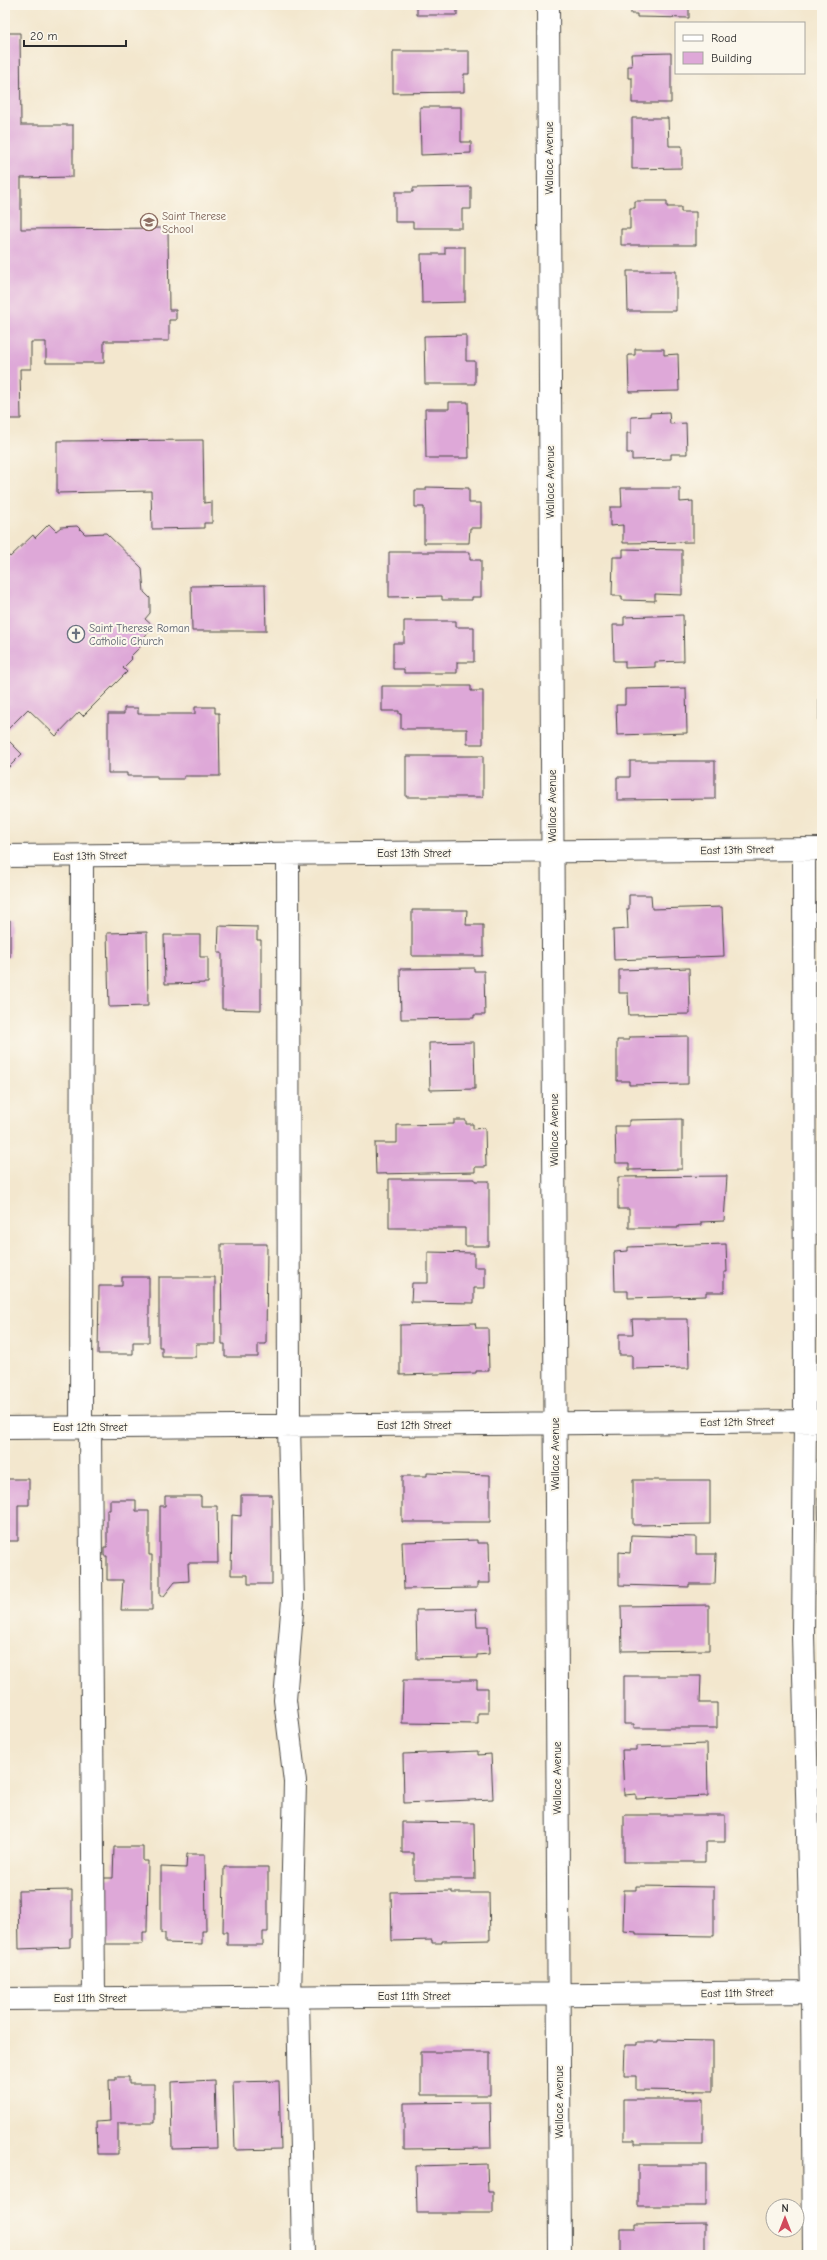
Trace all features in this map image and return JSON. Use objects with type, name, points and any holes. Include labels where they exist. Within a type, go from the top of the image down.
[{"type":"street","name":"Wallace Avenue","points":[[548,5],[560,2255]]},
{"type":"street","name":"East 13th Street","points":[[5,856],[813,849]]},
{"type":"street","points":[[813,849],[814,1421],[803,1635],[817,1992],[814,2255]]},
{"type":"street","points":[[288,854],[290,1426],[293,1600],[285,1700],[295,1782],[294,1997],[303,2255]]},
{"type":"street","points":[[82,856],[86,1427],[94,1998]]},
{"type":"street","name":"East 12th Street","points":[[5,1428],[814,1421]]},
{"type":"street","name":"East 11th Street","points":[[5,1999],[817,1992]]},
{"type":"building","points":[[417,5],[457,5],[457,15],[417,15]]},
{"type":"building","points":[[631,5],[689,5],[689,18],[637,17],[637,14],[631,14]]},
{"type":"building","points":[[5,33],[20,33],[21,125],[73,125],[73,177],[21,178],[21,229],[168,228],[169,310],[176,310],[176,320],[169,320],[169,341],[104,341],[104,363],[46,363],[46,342],[31,342],[31,369],[20,369],[21,419],[5,419]]},
{"type":"building","points":[[393,51],[469,51],[469,74],[464,74],[464,92],[393,93]]},
{"type":"building","points":[[671,53],[671,103],[632,103],[632,78],[628,78],[628,66],[632,66],[631,54]]},
{"type":"building","points":[[420,107],[461,107],[461,142],[471,142],[471,153],[421,155]]},
{"type":"building","points":[[632,118],[668,118],[669,146],[682,146],[682,168],[632,169]]},
{"type":"building","points":[[471,187],[471,209],[462,209],[462,228],[413,228],[413,222],[395,222],[395,192],[413,192],[413,188]]},
{"type":"building","points":[[635,201],[667,201],[667,207],[681,207],[681,212],[696,212],[696,245],[621,245],[621,229],[630,229],[630,208],[635,208]]},
{"type":"building","points":[[445,247],[465,247],[465,302],[422,303],[421,254],[445,254]]},
{"type":"building","points":[[627,271],[676,271],[676,311],[628,311]]},
{"type":"building","points":[[466,335],[466,361],[475,361],[475,384],[425,384],[424,336]]},
{"type":"building","points":[[635,349],[664,349],[664,355],[678,354],[679,391],[629,392],[628,355],[635,355]]},
{"type":"building","points":[[449,402],[468,402],[469,458],[426,458],[425,409],[449,409]]},
{"type":"building","points":[[669,412],[670,424],[686,423],[687,454],[671,454],[671,459],[632,460],[632,453],[627,453],[627,433],[631,433],[631,417],[650,416],[650,413]]},
{"type":"building","points":[[203,440],[204,503],[212,502],[212,523],[204,523],[204,528],[152,529],[151,491],[57,493],[57,441]]},
{"type":"building","points":[[426,487],[469,488],[469,503],[481,503],[481,528],[470,528],[469,543],[424,543],[424,507],[415,507],[415,490],[426,490]]},
{"type":"building","points":[[621,488],[680,488],[680,502],[693,501],[693,542],[623,543],[623,525],[610,526],[610,507],[622,507]]},
{"type":"building","name":"Saint Therese Roman Catholic Church","points":[[49,524],[56,531],[61,527],[77,526],[85,534],[106,533],[142,568],[144,592],[150,598],[150,613],[145,619],[154,627],[140,641],[143,644],[130,657],[132,659],[123,668],[127,672],[83,716],[79,712],[56,736],[28,709],[5,732],[5,552],[10,557],[33,535],[35,538]]},
{"type":"building","points":[[623,549],[682,550],[682,595],[655,594],[655,601],[622,600],[622,596],[612,596],[613,557],[623,557]]},
{"type":"building","points":[[389,552],[470,552],[470,560],[481,560],[481,597],[472,597],[472,600],[442,600],[442,596],[389,597]]},
{"type":"building","points":[[265,585],[266,631],[192,631],[191,586]]},
{"type":"building","points":[[683,615],[684,661],[655,662],[655,667],[625,668],[625,661],[614,661],[613,625],[624,625],[624,617]]},
{"type":"building","points":[[404,621],[456,621],[456,627],[474,627],[474,662],[457,662],[457,673],[404,673],[404,669],[393,669],[393,643],[404,643]]},
{"type":"building","points":[[819,674],[822,674],[822,754],[819,754]]},
{"type":"building","points":[[382,686],[471,686],[471,691],[483,691],[483,744],[467,744],[467,729],[401,729],[401,714],[399,714],[399,711],[382,711]]},
{"type":"building","points":[[686,688],[687,733],[617,735],[616,705],[625,705],[625,689]]},
{"type":"building","points":[[195,707],[215,707],[215,713],[219,713],[220,776],[184,776],[184,779],[157,779],[157,776],[127,776],[127,773],[108,773],[108,714],[124,714],[124,708],[138,708],[138,714],[195,714]]},
{"type":"building","points":[[5,737],[22,754],[5,771]]},
{"type":"building","points":[[406,756],[483,756],[483,797],[406,797]]},
{"type":"building","points":[[630,761],[715,761],[715,799],[617,800],[617,777],[630,777]]},
{"type":"building","points":[[629,895],[651,895],[652,909],[722,907],[724,956],[614,960],[613,930],[628,929],[627,909],[629,909]]},
{"type":"building","points":[[412,910],[467,910],[466,925],[483,925],[483,956],[412,956]]},
{"type":"building","points":[[822,915],[822,961],[821,961]]},
{"type":"building","points":[[5,920],[10,920],[10,957],[5,957]]},
{"type":"building","points":[[219,926],[257,927],[257,940],[261,940],[261,1010],[222,1009],[222,953],[218,953]]},
{"type":"building","points":[[147,932],[148,1006],[109,1007],[107,933]]},
{"type":"building","points":[[164,935],[200,935],[200,957],[208,957],[208,983],[165,984]]},
{"type":"building","points":[[474,968],[474,971],[484,971],[485,1015],[474,1015],[474,1018],[401,1019],[400,969]]},
{"type":"building","points":[[689,968],[690,1014],[629,1015],[628,993],[619,993],[619,970]]},
{"type":"building","points":[[688,1036],[688,1084],[629,1085],[629,1081],[617,1081],[617,1040],[629,1040],[629,1037]]},
{"type":"building","points":[[474,1042],[475,1089],[430,1090],[429,1043]]},
{"type":"building","points":[[682,1119],[682,1169],[629,1170],[629,1163],[616,1163],[615,1126],[629,1126],[629,1120]]},
{"type":"building","points":[[454,1120],[466,1120],[466,1124],[473,1124],[473,1129],[485,1128],[486,1167],[475,1167],[475,1172],[376,1174],[375,1143],[397,1143],[397,1125],[454,1124]]},
{"type":"building","points":[[727,1176],[724,1221],[701,1222],[701,1225],[678,1226],[678,1228],[629,1228],[629,1209],[618,1209],[618,1177]]},
{"type":"building","points":[[389,1179],[475,1179],[475,1181],[489,1181],[489,1246],[465,1246],[465,1228],[389,1228]]},
{"type":"building","points":[[221,1244],[267,1244],[266,1344],[258,1344],[258,1357],[225,1357],[225,1344],[222,1344]]},
{"type":"building","points":[[726,1244],[727,1272],[724,1272],[724,1292],[706,1292],[706,1296],[628,1298],[628,1291],[615,1291],[614,1252],[628,1251],[628,1247]]},
{"type":"building","points":[[428,1252],[474,1253],[474,1267],[485,1267],[485,1288],[474,1288],[474,1303],[411,1302],[412,1283],[428,1283]]},
{"type":"building","points":[[122,1277],[149,1277],[149,1342],[133,1342],[133,1354],[98,1354],[99,1286],[122,1286]]},
{"type":"building","points":[[159,1277],[215,1277],[215,1344],[196,1344],[196,1357],[162,1357],[162,1347],[159,1347]]},
{"type":"building","points":[[632,1319],[688,1319],[689,1368],[632,1369],[632,1355],[619,1355],[619,1334],[633,1334]]},
{"type":"building","points":[[475,1323],[476,1328],[488,1328],[489,1371],[476,1371],[476,1373],[400,1375],[400,1325]]},
{"type":"building","points":[[427,1473],[490,1475],[490,1522],[402,1522],[402,1476],[427,1476]]},
{"type":"building","points":[[5,1479],[29,1479],[29,1505],[18,1505],[18,1541],[5,1541]]},
{"type":"building","points":[[633,1480],[710,1480],[710,1524],[633,1525]]},
{"type":"building","points":[[241,1495],[272,1495],[272,1584],[248,1584],[248,1575],[231,1575],[232,1515],[241,1516]]},
{"type":"building","points":[[165,1496],[201,1496],[201,1506],[217,1506],[218,1563],[188,1563],[189,1581],[175,1582],[164,1596],[160,1596],[160,1506],[165,1506]]},
{"type":"building","points":[[818,1497],[822,1497],[822,1543],[819,1543]]},
{"type":"building","points":[[110,1500],[136,1500],[136,1511],[149,1511],[149,1555],[152,1555],[152,1610],[121,1610],[123,1580],[107,1580],[107,1556],[104,1556],[104,1547],[107,1547],[107,1510],[110,1510]]},
{"type":"building","points":[[631,1535],[696,1537],[696,1554],[716,1554],[715,1584],[689,1584],[689,1587],[619,1585],[619,1552],[630,1553]]},
{"type":"building","points":[[477,1540],[477,1543],[489,1543],[490,1583],[477,1583],[477,1588],[404,1589],[402,1542]]},
{"type":"building","points":[[709,1605],[709,1650],[622,1651],[621,1606]]},
{"type":"building","points":[[476,1609],[477,1626],[488,1626],[489,1654],[477,1655],[477,1658],[417,1659],[416,1610]]},
{"type":"building","points":[[624,1676],[701,1676],[700,1703],[717,1703],[717,1728],[634,1728],[634,1724],[624,1724]]},
{"type":"building","points":[[403,1680],[477,1680],[477,1688],[488,1688],[488,1713],[478,1713],[478,1724],[402,1723]]},
{"type":"building","points":[[707,1744],[708,1796],[636,1799],[636,1794],[624,1795],[622,1750],[636,1750],[636,1746]]},
{"type":"building","points":[[478,1751],[478,1755],[491,1754],[493,1799],[404,1803],[403,1754]]},
{"type":"building","points":[[624,1815],[725,1815],[725,1842],[705,1842],[705,1862],[624,1862]]},
{"type":"building","points":[[402,1822],[474,1823],[475,1879],[414,1879],[414,1853],[402,1853]]},
{"type":"building","points":[[114,1847],[143,1847],[143,1861],[148,1861],[147,1932],[143,1932],[143,1944],[103,1944],[101,1878],[113,1878]]},
{"type":"building","points":[[187,1854],[205,1854],[206,1931],[202,1931],[202,1944],[165,1943],[165,1933],[161,1933],[161,1867],[186,1868]]},
{"type":"building","points":[[224,1867],[268,1867],[268,1932],[263,1932],[263,1945],[227,1945],[227,1932],[223,1932]]},
{"type":"building","points":[[636,1886],[714,1887],[714,1936],[636,1935],[636,1932],[623,1931],[624,1890],[636,1890]]},
{"type":"building","points":[[72,1890],[72,1938],[70,1938],[70,1947],[19,1949],[18,1891]]},
{"type":"building","points":[[452,1891],[452,1893],[489,1893],[490,1940],[442,1941],[442,1943],[432,1943],[432,1940],[392,1941],[391,1892]]},
{"type":"building","points":[[658,2040],[713,2041],[713,2091],[636,2090],[636,2076],[624,2076],[625,2045],[637,2045],[637,2042],[658,2042]]},
{"type":"building","points":[[421,2052],[490,2052],[490,2095],[421,2095]]},
{"type":"building","points":[[116,2077],[129,2077],[129,2084],[154,2084],[154,2123],[118,2123],[118,2154],[97,2154],[96,2122],[110,2121],[109,2080],[116,2080]]},
{"type":"building","points":[[215,2080],[217,2148],[172,2149],[171,2082]]},
{"type":"building","points":[[279,2081],[281,2149],[235,2150],[233,2082]]},
{"type":"building","points":[[624,2099],[703,2099],[703,2144],[635,2144],[635,2140],[624,2140]]},
{"type":"building","points":[[490,2102],[491,2148],[404,2149],[404,2103]]},
{"type":"building","points":[[487,2164],[488,2192],[493,2192],[493,2213],[417,2213],[416,2166]]},
{"type":"building","points":[[638,2165],[706,2165],[706,2206],[638,2206]]},
{"type":"building","points":[[5,2167],[7,2167],[8,2216],[5,2216]]},
{"type":"building","points":[[705,2223],[705,2255],[621,2255],[621,2228],[635,2228],[635,2224]]},
{"type":"place","name":"Saint Therese School","points":[[149,222]]},
{"type":"place","name":"Saint Therese Roman Catholic Church","points":[[76,634]]}]
